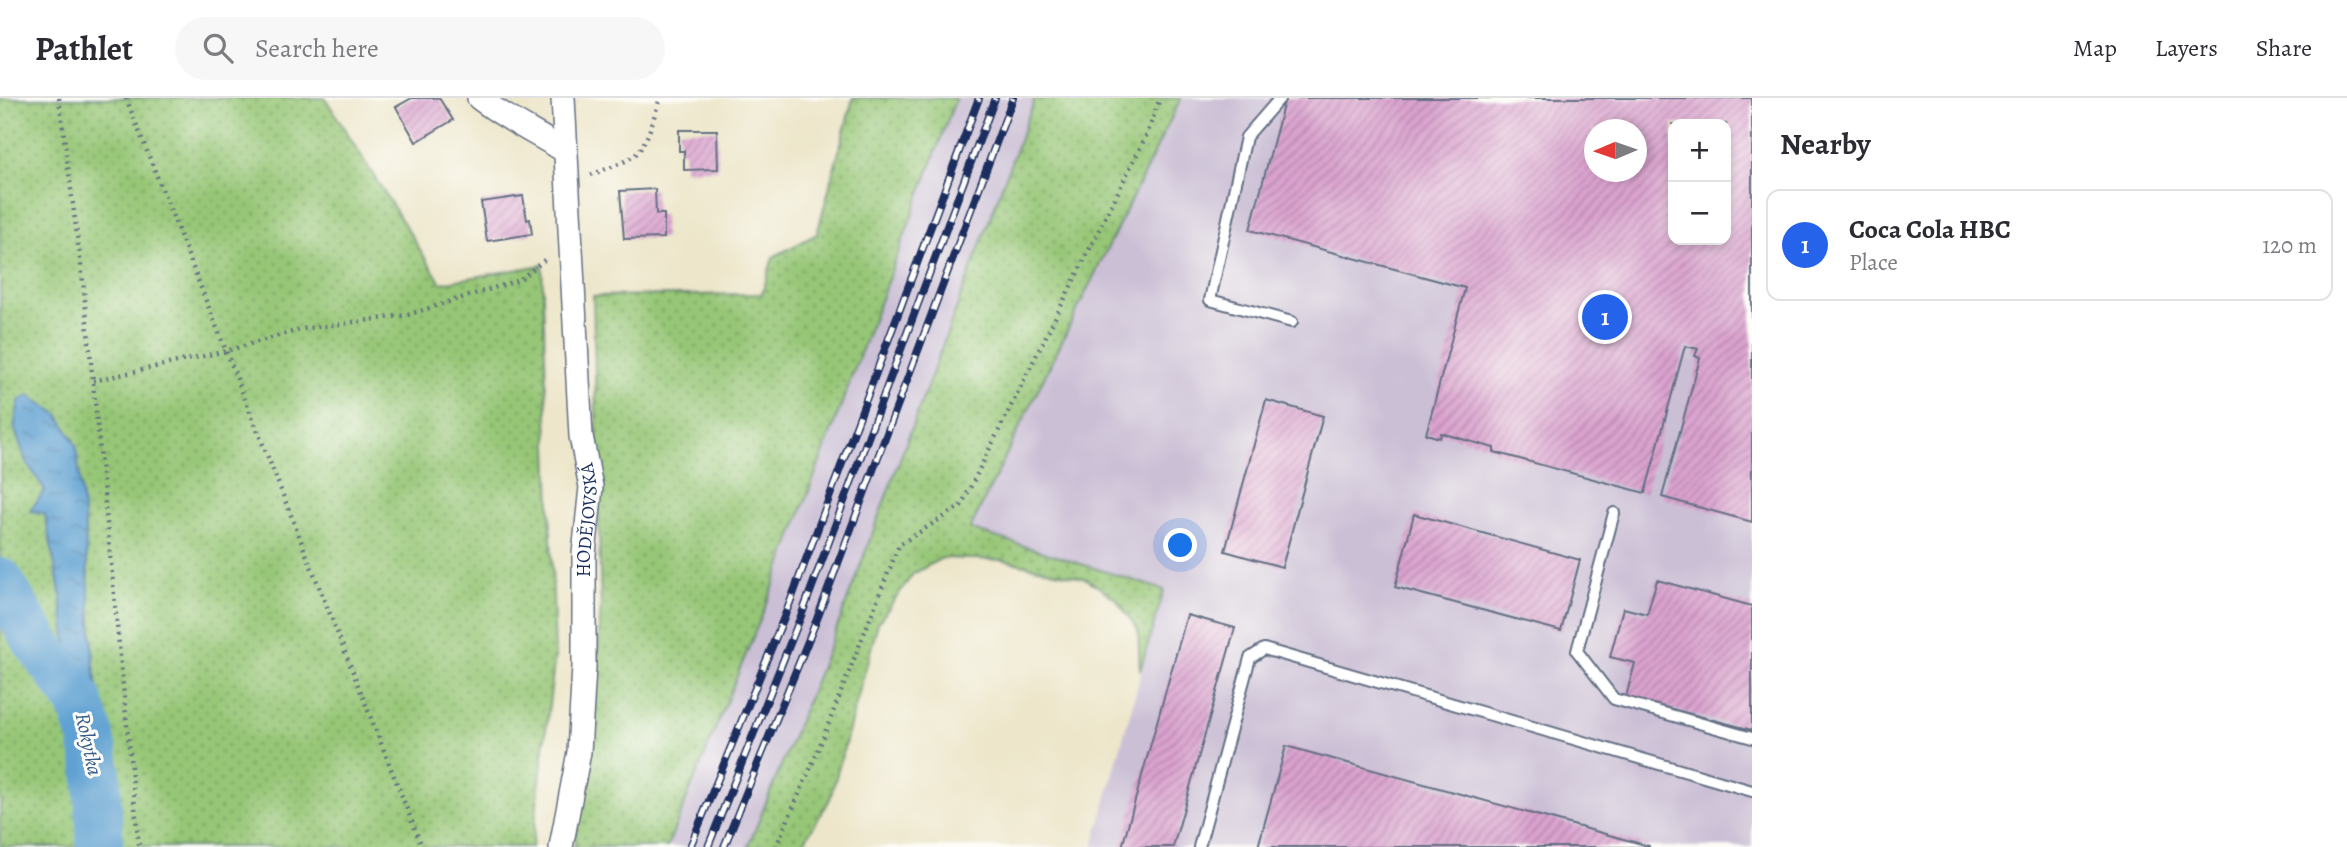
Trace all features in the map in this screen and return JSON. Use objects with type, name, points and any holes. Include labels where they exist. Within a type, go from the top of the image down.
[{"type":"street","points":[[479,98],[499,114],[539,134],[565,151]]},
{"type":"street","name":"HODĚJOVSKÁ","points":[[561,847],[579,752],[584,667],[584,554],[591,486],[581,436],[563,98]]},
{"type":"lane","points":[[1280,98],[1246,137],[1210,300],[1292,322]]},
{"type":"lane","points":[[1614,513],[1577,651],[1614,699],[1752,738]]},
{"type":"lane","points":[[1199,847],[1250,658],[1264,649],[1752,791]]},
{"type":"path","points":[[60,98],[83,282],[139,847]]},
{"type":"path","points":[[126,98],[422,847]]},
{"type":"path","points":[[567,185],[637,153],[660,98]]},
{"type":"path","points":[[776,847],[817,753],[899,545],[961,506],[1148,132],[1160,98]]},
{"type":"path","points":[[93,381],[226,351],[302,329],[407,315],[519,280],[556,250]]},
{"type":"shaded area","points":[[956,98],[1035,98],[838,625],[748,847],[667,847],[769,598]]},
{"type":"shaded area","points":[[1181,98],[1752,98],[1752,847],[1093,847],[1164,590],[970,529]]},
{"type":"green space","points":[[0,98],[325,98],[441,283],[542,265],[555,655],[532,847],[0,847]],"holes":[[[26,461],[84,517],[94,666],[105,745],[88,764],[70,701],[60,682],[69,663],[61,596],[45,514],[46,490]]]},
{"type":"green space","points":[[853,98],[956,98],[769,598],[667,847],[574,847],[593,718],[601,608],[593,296],[762,294],[773,257],[817,234]]},
{"type":"green space","points":[[1035,98],[1181,98],[970,529],[1164,590],[1140,671],[1138,630],[1116,599],[1087,579],[1003,560],[942,558],[913,574],[878,623],[830,799],[801,847],[748,847],[838,625]]},
{"type":"water","points":[[28,395],[58,414],[76,445],[84,517],[94,666],[105,745],[88,765],[70,701],[60,682],[69,663],[61,596],[45,514],[30,511],[45,490],[26,461],[14,427],[19,401]]},
{"type":"building","points":[[412,98],[439,98],[453,120],[416,142],[396,107]]},
{"type":"building","points":[[1285,98],[1752,98],[1752,522],[1662,497],[1700,358],[1695,356],[1698,349],[1685,346],[1645,493],[1494,452],[1494,448],[1441,433],[1440,438],[1426,434],[1465,288],[1250,230]]},
{"type":"building","points":[[679,130],[717,130],[718,169],[684,170],[684,151],[679,151]]},
{"type":"building","points":[[655,189],[656,214],[664,214],[664,238],[624,239],[620,191]]},
{"type":"building","points":[[523,196],[532,234],[487,241],[481,202]]},
{"type":"building","points":[[1266,400],[1323,416],[1282,567],[1225,551]]},
{"type":"building","points":[[1414,514],[1580,560],[1561,631],[1395,587]]},
{"type":"building","points":[[1657,580],[1752,606],[1752,730],[1626,697],[1635,663],[1610,657],[1623,608],[1647,614]]},
{"type":"building","points":[[1187,615],[1235,628],[1173,847],[1122,847]]},
{"type":"building","points":[[1286,746],[1649,846],[1649,847],[1258,847]]},
{"type":"waterway","name":"Rokytka","points":[[0,581],[36,641],[79,700],[91,735],[97,769],[100,847]]},
{"type":"railway","points":[[690,847],[789,605],[979,98]]},
{"type":"railway","points":[[708,847],[803,611],[995,98]]},
{"type":"railway","points":[[724,847],[817,619],[1013,98]]},
{"type":"place","name":"Coca Cola HBC","points":[[1605,317]]}]
